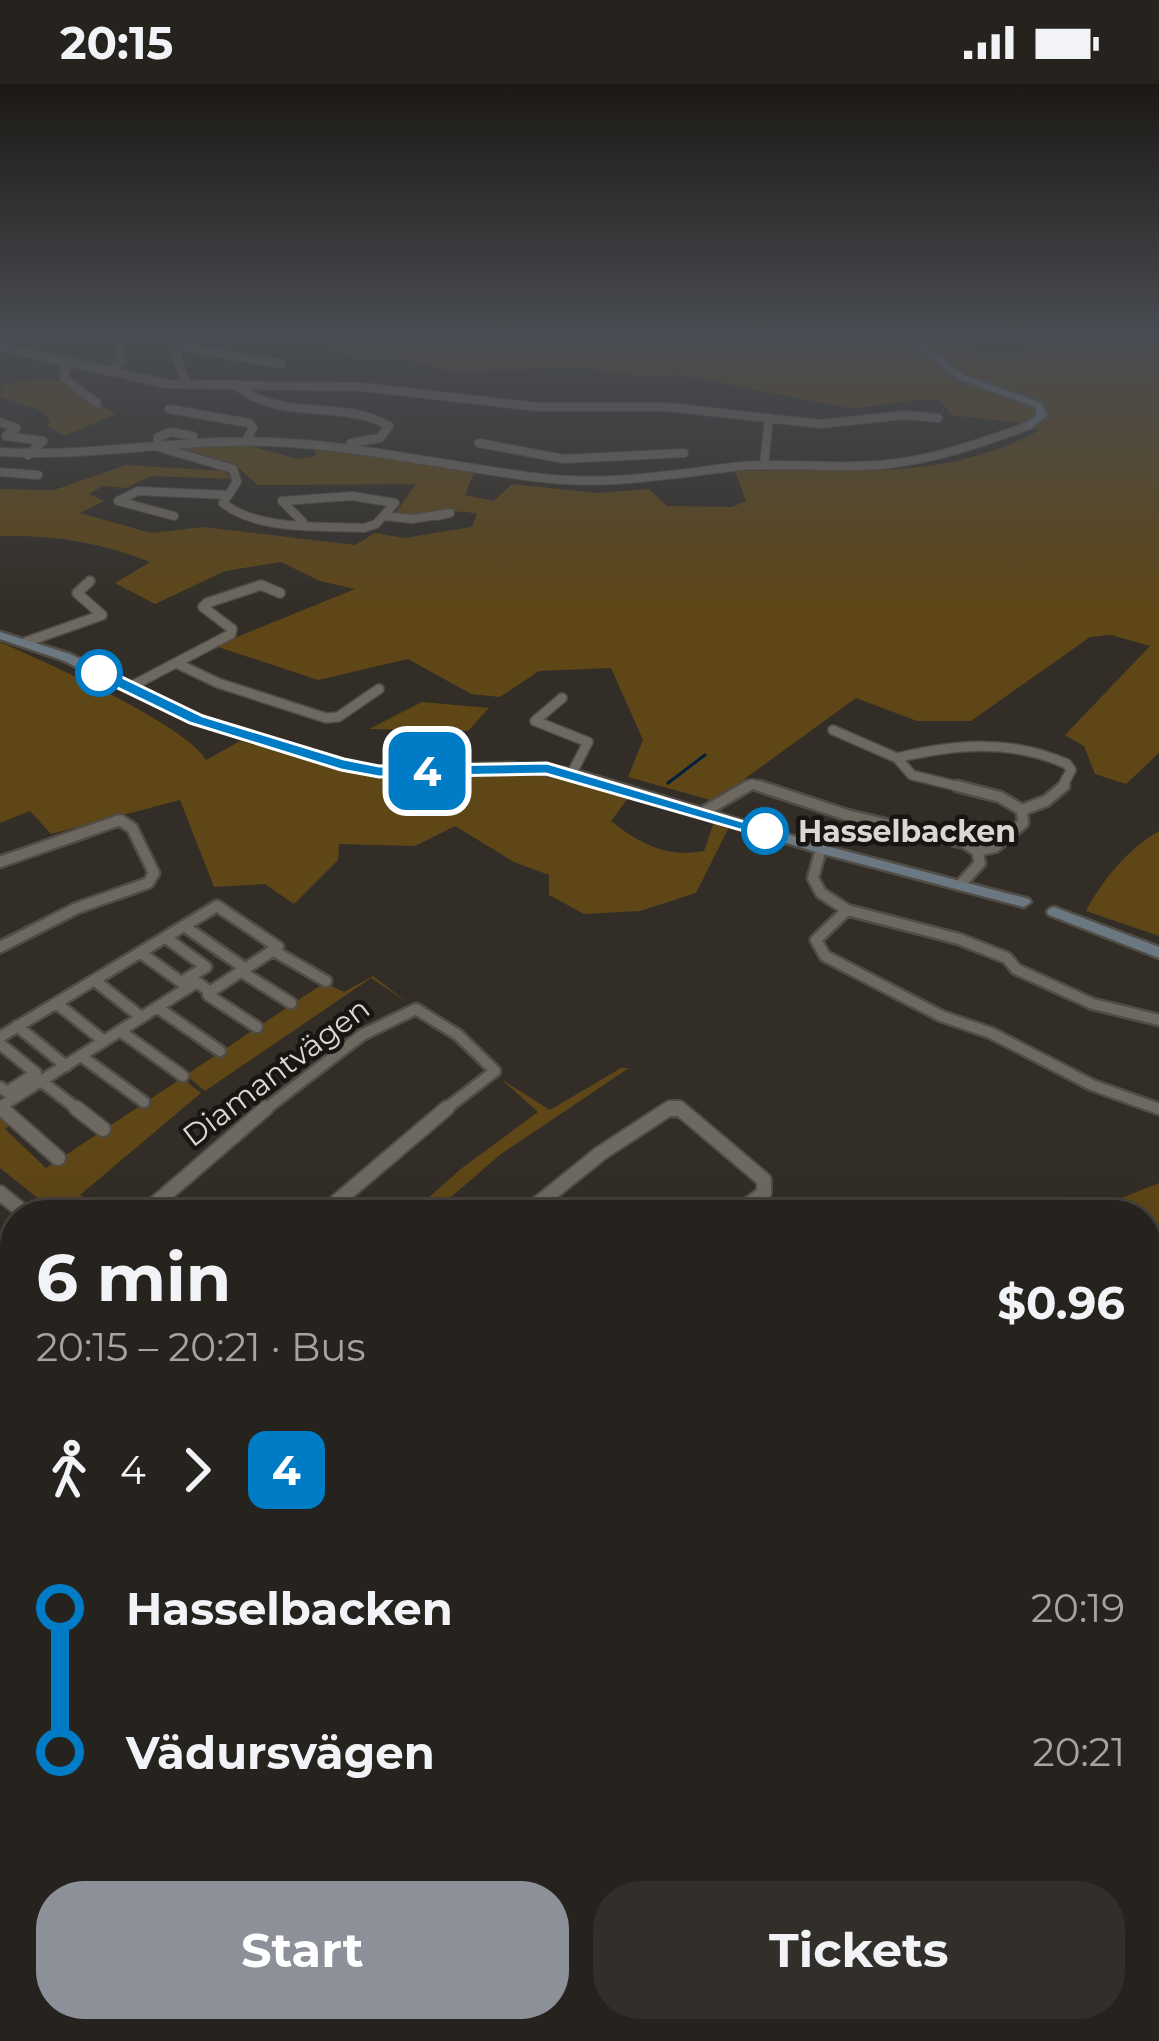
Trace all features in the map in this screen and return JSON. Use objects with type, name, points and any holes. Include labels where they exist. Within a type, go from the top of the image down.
[{"type":"street","points":[[248,437],[252,427]]},
{"type":"street","points":[[371,442],[385,434],[387,427]]},
{"type":"street","points":[[764,465],[768,427]]},
{"type":"street","points":[[0,452],[28,455],[158,442],[272,442],[403,454],[555,480],[639,482],[764,465],[885,465],[965,449],[1022,427]]},
{"type":"street","points":[[425,449],[172,432],[160,435],[158,442],[162,452],[205,456],[227,465],[237,478],[224,507],[231,512],[271,521],[364,528],[384,516],[436,516]]},
{"type":"street","points":[[3,438],[43,441],[28,455]]},
{"type":"street","points":[[478,443],[564,459],[684,453]]},
{"type":"street","points":[[555,480],[564,459]]},
{"type":"street","points":[[0,472],[38,475]]},
{"type":"street","points":[[174,516],[118,501],[138,491],[228,495]]},
{"type":"street","points":[[303,522],[282,501],[360,496],[392,501],[384,516]]},
{"type":"street","points":[[26,642],[102,615],[76,593],[90,581]]},
{"type":"street","points":[[128,688],[233,632],[206,610],[207,603],[261,585],[280,593]]},
{"type":"street","points":[[0,635],[26,642],[211,725],[362,769],[512,767],[572,773],[821,849],[1024,902],[1035,915],[1054,912],[1159,953]]},
{"type":"street","points":[[176,663],[218,683],[326,718],[338,717],[380,689]]},
{"type":"street","points":[[562,698],[535,721],[588,742],[572,773]]},
{"type":"street","points":[[833,730],[897,758],[907,772],[922,779],[1000,796],[1022,811],[1040,806],[1070,780],[1072,770],[1020,750],[976,745],[897,758]]},
{"type":"street","points":[[705,811],[752,784],[847,815],[965,843],[977,851],[980,863],[960,885]]},
{"type":"street","points":[[977,851],[1001,844],[1023,824],[1022,811]]},
{"type":"street","points":[[0,862],[120,820],[132,828],[154,873],[152,879],[77,908],[0,947]]},
{"type":"street","points":[[821,849],[813,878],[820,893],[847,910],[970,943],[1093,1004],[1159,1020]]},
{"type":"street","points":[[58,1158],[0,1107],[31,1084],[36,1073],[0,1040],[217,906],[278,947],[210,992]]},
{"type":"street","points":[[847,910],[816,940],[825,956],[941,1016],[991,1033],[1092,1084],[1159,1109]]},
{"type":"street","points":[[184,926],[291,1004]]},
{"type":"street","points":[[0,1087],[7,1092],[66,1066],[158,1008],[206,967],[166,938]]},
{"type":"street","points":[[274,951],[326,981]]},
{"type":"street","points":[[141,952],[181,982],[194,979]]},
{"type":"street","points":[[194,979],[210,992]]},
{"type":"street","points":[[94,980],[141,1017]]},
{"type":"street","points":[[210,992],[256,1027]]},
{"type":"street","points":[[56,1003],[104,1041]]},
{"type":"street","points":[[158,1008],[220,1051]]},
{"type":"street","name":"Diamantvägen","points":[[159,1200],[265,1107],[336,1056],[405,1010],[428,1012],[495,1071],[338,1200]]},
{"type":"street","points":[[17,1026],[66,1066]]},
{"type":"street","points":[[120,1031],[183,1076]]},
{"type":"street","points":[[81,1056],[144,1102]]},
{"type":"street","points":[[31,1084],[103,1129]]},
{"type":"street","points":[[543,1200],[601,1153],[679,1108],[764,1180],[764,1193],[755,1200]]},
{"type":"shaded area","points":[[49,427],[85,427],[64,436]]},
{"type":"shaded area","points":[[1032,427],[1159,427],[1159,753],[1126,784],[1095,774],[1084,746],[1065,735],[1150,646],[1111,635],[1090,637],[971,721],[917,721],[856,698],[714,801],[628,777],[643,740],[611,668],[539,671],[500,697],[471,694],[408,659],[318,680],[215,646],[355,589],[320,581],[281,562],[225,571],[155,604],[115,583],[150,562],[76,541],[0,536],[0,489],[54,490],[126,465],[224,471],[232,479],[151,476],[126,488],[103,486],[89,494],[104,501],[80,513],[151,533],[203,527],[355,545],[375,533],[404,538],[472,527],[477,514],[394,515],[416,484],[258,485],[234,464],[174,446],[250,446],[298,459],[315,456],[316,450],[427,461],[474,472],[465,495],[494,501],[512,484],[598,493],[649,489],[667,506],[732,507],[746,501],[735,471],[927,466],[1002,447],[1040,430]]},
{"type":"shaded area","points":[[0,642],[144,712],[172,729],[206,760],[240,741],[375,778],[535,774],[632,793],[611,821],[666,851],[704,851],[715,819],[729,827],[696,893],[640,911],[584,914],[549,895],[549,875],[514,862],[455,826],[415,846],[339,844],[338,860],[294,904],[265,884],[214,887],[180,800],[51,834],[30,811],[0,823]]},
{"type":"shaded area","points":[[422,702],[489,708],[468,731],[369,729]]},
{"type":"shaded area","points":[[1159,831],[1159,936],[1086,911],[1117,866]]},
{"type":"shaded area","points":[[373,976],[407,1002],[371,978],[205,1091],[186,1075],[324,983],[344,992]]},
{"type":"shaded area","points":[[621,1068],[629,1068],[501,1154],[447,1200],[426,1200],[538,1112],[501,1079],[550,1110]]},
{"type":"shaded area","points":[[182,1078],[201,1093],[80,1195],[88,1200],[40,1200],[0,1168],[0,1110],[14,1122],[5,1129],[46,1168]]},
{"type":"shaded area","points":[[1159,1183],[1159,1200],[1116,1200]]},
{"type":"waterway","points":[[668,783],[705,755]]},
{"type":"bus line","name":"4","points":[[99,673],[197,720],[341,764],[379,771],[547,769],[765,831]]},
{"type":"place","name":"Hasselbacken","points":[[765,831]]}]
